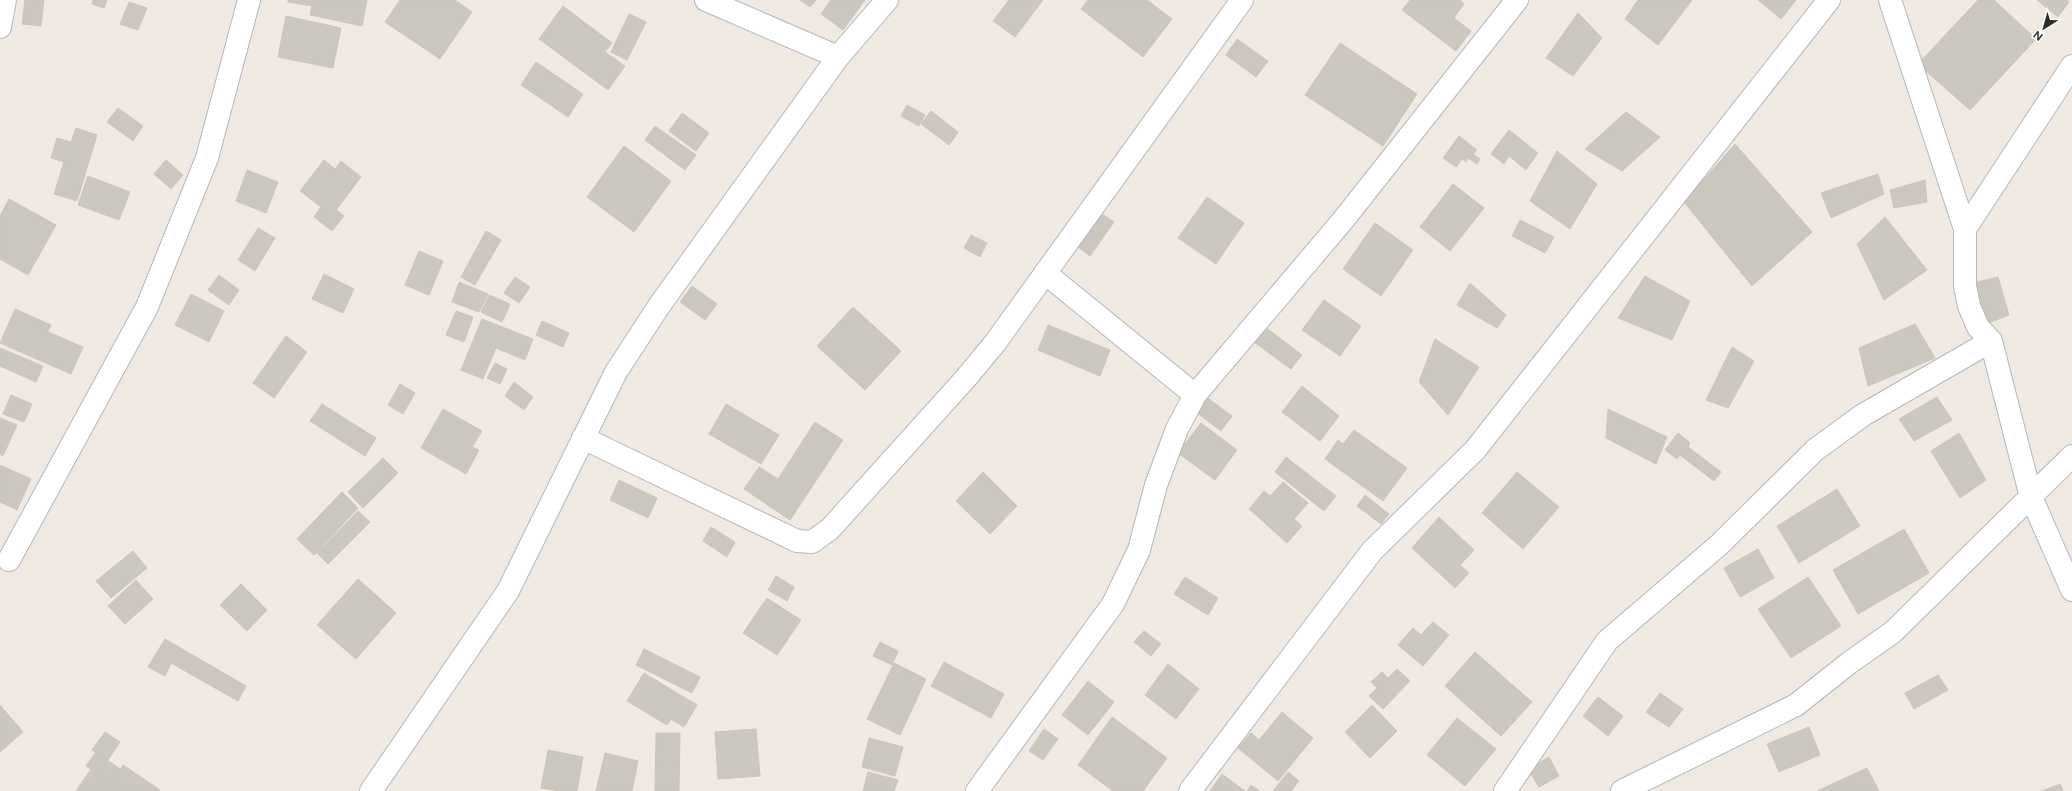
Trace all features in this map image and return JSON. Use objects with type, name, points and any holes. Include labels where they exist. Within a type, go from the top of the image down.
[{"type":"street","points":[[0,27],[5,0]]},
{"type":"street","points":[[9,560],[147,307],[207,158],[249,0]]},
{"type":"street","points":[[706,0],[838,57]]},
{"type":"street","points":[[377,788],[508,591],[616,372],[659,306],[838,57],[886,0]]},
{"type":"street","points":[[583,438],[797,540],[812,542],[830,529],[966,378],[995,343],[1242,0]]},
{"type":"street","points":[[977,791],[1113,604],[1139,550],[1156,485],[1177,429],[1195,395],[1344,219],[1517,0]]},
{"type":"street","points":[[1190,791],[1372,551],[1475,450],[1829,0]]},
{"type":"street","points":[[1890,0],[1965,229],[1966,293],[1978,327],[1991,341],[2031,498],[2072,590]]},
{"type":"street","points":[[1965,229],[2072,66]]},
{"type":"street","points":[[1045,272],[1195,395]]},
{"type":"street","points":[[1505,791],[1607,641],[1720,544],[1815,450],[1863,415],[1991,341]]},
{"type":"street","points":[[1622,791],[1796,705],[1849,663],[1893,632],[2031,498],[2072,456]]},
{"type":"building","points":[[25,0],[44,0],[41,26],[22,24]]},
{"type":"building","points":[[93,0],[107,0],[104,8],[92,4]]},
{"type":"building","points":[[288,0],[367,0],[362,26],[310,15],[312,6],[288,2]]},
{"type":"building","points":[[400,0],[455,0],[472,12],[440,59],[385,22]]},
{"type":"building","points":[[800,0],[816,0],[810,7]]},
{"type":"building","points":[[831,0],[865,0],[843,30],[821,14]]},
{"type":"building","points":[[1009,0],[1043,0],[1015,37],[993,21]]},
{"type":"building","points":[[1088,0],[1147,0],[1172,19],[1143,57],[1081,9]]},
{"type":"building","points":[[1410,0],[1460,0],[1464,4],[1454,18],[1471,31],[1456,51],[1402,10]]},
{"type":"building","points":[[1638,0],[1692,0],[1658,45],[1625,19]]},
{"type":"building","points":[[1758,0],[1796,0],[1781,19]]},
{"type":"building","points":[[1978,0],[1994,0],[2036,39],[1970,110],[1918,64]]},
{"type":"building","points":[[2037,0],[2067,0],[2069,2],[2058,17]]},
{"type":"building","points":[[129,2],[147,8],[138,30],[120,24]]},
{"type":"building","points":[[563,6],[612,43],[605,52],[625,66],[608,90],[539,39]]},
{"type":"building","points":[[1578,13],[1602,38],[1573,76],[1546,58]]},
{"type":"building","points":[[629,14],[646,22],[627,60],[611,52]]},
{"type":"building","points":[[286,16],[341,28],[333,68],[278,57]]},
{"type":"building","points":[[1237,39],[1268,61],[1256,77],[1226,55]]},
{"type":"building","points":[[1340,43],[1417,94],[1383,146],[1305,95]]},
{"type":"building","points":[[536,62],[583,94],[568,117],[521,85]]},
{"type":"building","points":[[907,105],[925,115],[919,126],[901,116]]},
{"type":"building","points":[[118,108],[143,126],[133,141],[107,122]]},
{"type":"building","points":[[931,111],[958,132],[949,145],[921,124]]},
{"type":"building","points":[[1626,112],[1660,137],[1622,171],[1585,149]]},
{"type":"building","points":[[682,113],[709,133],[696,151],[669,131]]},
{"type":"building","points":[[655,126],[696,155],[685,170],[645,140]]},
{"type":"building","points":[[76,128],[97,135],[77,201],[54,194],[64,162],[51,158],[57,138],[71,142]]},
{"type":"building","points":[[1509,130],[1538,153],[1526,170],[1509,156],[1504,164],[1491,154]]},
{"type":"building","points":[[1459,136],[1477,150],[1473,154],[1480,159],[1477,164],[1468,158],[1466,162],[1462,159],[1456,167],[1443,158]]},
{"type":"building","points":[[1735,144],[1812,232],[1752,286],[1684,202]]},
{"type":"building","points":[[624,146],[671,181],[634,232],[587,197]]},
{"type":"building","points":[[1557,151],[1597,184],[1570,229],[1530,201]]},
{"type":"building","points":[[166,160],[183,175],[171,189],[154,174]]},
{"type":"building","points":[[324,160],[335,169],[341,161],[361,177],[336,210],[344,216],[332,231],[314,217],[321,207],[300,191]]},
{"type":"building","points":[[247,170],[278,182],[266,213],[236,201]]},
{"type":"building","points":[[1878,174],[1884,194],[1831,218],[1821,193]]},
{"type":"building","points":[[88,176],[130,192],[119,220],[78,205]]},
{"type":"building","points":[[1925,180],[1927,202],[1894,208],[1890,190]]},
{"type":"building","points":[[1453,184],[1484,208],[1450,251],[1420,227]]},
{"type":"building","points":[[1207,197],[1244,223],[1216,264],[1178,238]]},
{"type":"building","points":[[9,199],[56,225],[28,275],[0,259],[0,216]]},
{"type":"building","points":[[1099,212],[1114,222],[1090,256],[1075,245]]},
{"type":"building","points":[[1885,217],[1927,270],[1884,300],[1857,244]]},
{"type":"building","points":[[1520,220],[1554,237],[1545,253],[1512,236]]},
{"type":"building","points":[[1375,223],[1413,250],[1381,296],[1343,269]]},
{"type":"building","points":[[258,228],[275,238],[255,271],[238,260]]},
{"type":"building","points":[[486,231],[501,240],[475,285],[461,277]]},
{"type":"building","points":[[971,235],[987,243],[980,257],[964,248]]},
{"type":"building","points":[[419,251],[443,261],[429,295],[405,285]]},
{"type":"building","points":[[324,274],[354,289],[343,313],[312,299]]},
{"type":"building","points":[[219,275],[239,290],[229,305],[208,290]]},
{"type":"building","points":[[1645,276],[1690,301],[1672,340],[1618,318]]},
{"type":"building","points":[[515,277],[530,287],[519,303],[504,293]]},
{"type":"building","points":[[1998,277],[2009,315],[1978,327],[1973,283]]},
{"type":"building","points":[[459,282],[488,294],[479,312],[452,302]]},
{"type":"building","points":[[1470,283],[1506,315],[1497,328],[1457,305]]},
{"type":"building","points":[[692,286],[717,304],[705,320],[680,302]]},
{"type":"building","points":[[191,294],[224,311],[209,342],[175,325]]},
{"type":"building","points":[[489,295],[510,304],[502,322],[481,312]]},
{"type":"building","points":[[1324,300],[1361,326],[1340,356],[1302,330]]},
{"type":"building","points":[[853,307],[901,351],[865,390],[817,346]]},
{"type":"building","points":[[15,309],[51,325],[48,332],[83,347],[71,374],[0,343]]},
{"type":"building","points":[[456,311],[473,317],[464,342],[446,335]]},
{"type":"building","points":[[482,319],[533,339],[525,360],[496,348],[483,379],[461,370]]},
{"type":"building","points":[[542,321],[569,333],[563,347],[536,335]]},
{"type":"building","points":[[1915,324],[1935,358],[1868,386],[1859,348]]},
{"type":"building","points":[[1048,325],[1110,350],[1100,376],[1038,350]]},
{"type":"building","points":[[1265,327],[1302,355],[1291,369],[1254,342]]},
{"type":"building","points":[[286,336],[307,352],[274,398],[253,383]]},
{"type":"building","points":[[1435,339],[1479,367],[1448,415],[1419,382]]},
{"type":"building","points":[[1732,347],[1754,361],[1728,408],[1706,400]]},
{"type":"building","points":[[0,348],[43,366],[36,382],[0,366]]},
{"type":"building","points":[[495,363],[507,369],[500,384],[487,378]]},
{"type":"building","points":[[514,382],[533,397],[524,410],[505,396]]},
{"type":"building","points":[[400,384],[415,393],[403,414],[388,405]]},
{"type":"building","points":[[1302,386],[1339,416],[1320,441],[1282,412]]},
{"type":"building","points":[[11,395],[32,404],[24,422],[3,414]]},
{"type":"building","points":[[1205,396],[1232,416],[1221,431],[1193,410]]},
{"type":"building","points":[[1937,397],[1952,420],[1914,441],[1899,419]]},
{"type":"building","points":[[322,404],[376,438],[365,456],[310,421]]},
{"type":"building","points":[[726,404],[779,435],[761,464],[709,434]]},
{"type":"building","points":[[443,409],[482,431],[472,447],[479,450],[466,474],[421,448]]},
{"type":"building","points":[[1608,409],[1667,437],[1656,464],[1606,438]]},
{"type":"building","points":[[0,418],[17,425],[3,456],[0,454]]},
{"type":"building","points":[[815,422],[843,440],[790,520],[744,489],[759,467],[778,479]]},
{"type":"building","points":[[1201,423],[1237,450],[1215,480],[1178,453]]},
{"type":"building","points":[[1354,430],[1407,468],[1383,501],[1325,459],[1338,440],[1343,444]]},
{"type":"building","points":[[1678,433],[1690,443],[1688,447],[1721,472],[1714,481],[1680,455],[1677,459],[1665,450]]},
{"type":"building","points":[[1959,433],[1986,480],[1960,498],[1931,451]]},
{"type":"building","points":[[1286,457],[1336,496],[1324,511],[1275,472]]},
{"type":"building","points":[[383,458],[398,473],[363,508],[348,492]]},
{"type":"building","points":[[0,465],[31,479],[17,510],[0,502]]},
{"type":"building","points":[[983,472],[1017,506],[990,534],[956,501]]},
{"type":"building","points":[[1517,472],[1559,507],[1523,549],[1482,513]]},
{"type":"building","points":[[619,480],[657,498],[648,518],[610,500]]},
{"type":"building","points":[[1283,482],[1308,503],[1294,519],[1302,526],[1287,543],[1249,509],[1264,491],[1270,496]]},
{"type":"building","points":[[1837,489],[1860,526],[1799,563],[1777,526]]},
{"type":"building","points":[[342,492],[358,508],[314,555],[297,539]]},
{"type":"building","points":[[1365,495],[1389,514],[1381,524],[1357,506]]},
{"type":"building","points":[[358,511],[370,522],[328,564],[317,553]]},
{"type":"building","points":[[1439,517],[1474,550],[1460,565],[1469,573],[1455,588],[1412,548]]},
{"type":"building","points":[[711,527],[735,542],[727,557],[703,541]]},
{"type":"building","points":[[1904,529],[1929,573],[1858,614],[1833,570]]},
{"type":"building","points":[[1758,549],[1774,578],[1740,597],[1724,568]]},
{"type":"building","points":[[133,551],[147,568],[111,598],[96,581]]},
{"type":"building","points":[[776,576],[794,587],[787,601],[768,590]]},
{"type":"building","points":[[1185,577],[1218,598],[1208,615],[1174,594]]},
{"type":"building","points":[[1808,577],[1841,626],[1791,658],[1758,609]]},
{"type":"building","points":[[358,579],[396,613],[356,659],[317,625]]},
{"type":"building","points":[[136,580],[153,599],[125,624],[108,606]]},
{"type":"building","points":[[241,584],[267,610],[247,631],[220,605]]},
{"type":"building","points":[[767,598],[801,620],[777,655],[743,633]]},
{"type":"building","points":[[1433,622],[1449,635],[1423,666],[1398,645],[1413,628],[1421,635]]},
{"type":"building","points":[[1144,631],[1161,644],[1151,656],[1134,642]]},
{"type":"building","points":[[165,639],[246,686],[238,701],[171,663],[165,676],[148,667]]},
{"type":"building","points":[[880,642],[898,651],[892,665],[873,656]]},
{"type":"building","points":[[644,649],[700,677],[692,693],[636,665]]},
{"type":"building","points":[[1475,652],[1532,702],[1501,736],[1445,686]]},
{"type":"building","points":[[944,662],[1004,694],[991,718],[931,686]]},
{"type":"building","points":[[894,663],[926,679],[900,735],[867,719]]},
{"type":"building","points":[[1168,664],[1199,689],[1176,719],[1145,695]]},
{"type":"building","points":[[1397,669],[1410,681],[1383,709],[1369,696],[1377,688],[1371,682],[1382,672],[1388,678]]},
{"type":"building","points":[[644,673],[697,705],[684,727],[671,719],[667,725],[627,701]]},
{"type":"building","points":[[1938,675],[1948,690],[1914,709],[1905,693]]},
{"type":"building","points":[[1088,681],[1114,702],[1088,735],[1062,715]]},
{"type":"building","points":[[1660,693],[1683,709],[1669,727],[1646,712]]},
{"type":"building","points":[[1598,697],[1623,716],[1608,736],[1583,716]]},
{"type":"building","points":[[0,705],[23,732],[0,752]]},
{"type":"building","points":[[1372,705],[1397,731],[1370,758],[1345,732]]},
{"type":"building","points":[[1282,712],[1313,738],[1278,781],[1238,748],[1251,733],[1259,740]]},
{"type":"building","points":[[1112,717],[1167,758],[1143,791],[1113,791],[1078,765]]},
{"type":"building","points":[[1457,718],[1496,749],[1465,786],[1427,755]]},
{"type":"building","points":[[1809,727],[1820,755],[1779,772],[1767,744]]},
{"type":"building","points":[[756,729],[760,776],[718,779],[715,732]]},
{"type":"building","points":[[1044,729],[1058,739],[1043,760],[1029,751]]},
{"type":"building","points":[[105,732],[120,742],[108,760],[92,750]]},
{"type":"building","points":[[656,733],[680,733],[679,791],[655,791]]},
{"type":"building","points":[[869,738],[903,747],[895,776],[862,767]]},
{"type":"building","points":[[548,750],[583,757],[577,791],[559,791],[541,788]]},
{"type":"building","points":[[96,752],[120,769],[111,783],[86,766]]},
{"type":"building","points":[[605,753],[638,761],[632,791],[596,791]]},
{"type":"building","points":[[1549,757],[1559,776],[1539,787],[1528,769]]},
{"type":"building","points":[[123,765],[160,790],[123,791],[111,783]]},
{"type":"building","points":[[1867,768],[1879,791],[1817,791]]},
{"type":"building","points":[[91,769],[111,783],[123,791],[76,791]]},
{"type":"building","points":[[868,772],[898,780],[894,791],[863,791]]},
{"type":"building","points":[[1288,772],[1299,781],[1291,791],[1273,791]]},
{"type":"building","points":[[1222,774],[1245,791],[1210,791]]},
{"type":"building","points":[[2060,784],[2063,791],[2042,791]]},
{"type":"building","points":[[1251,785],[1260,791],[1247,791]]}]
